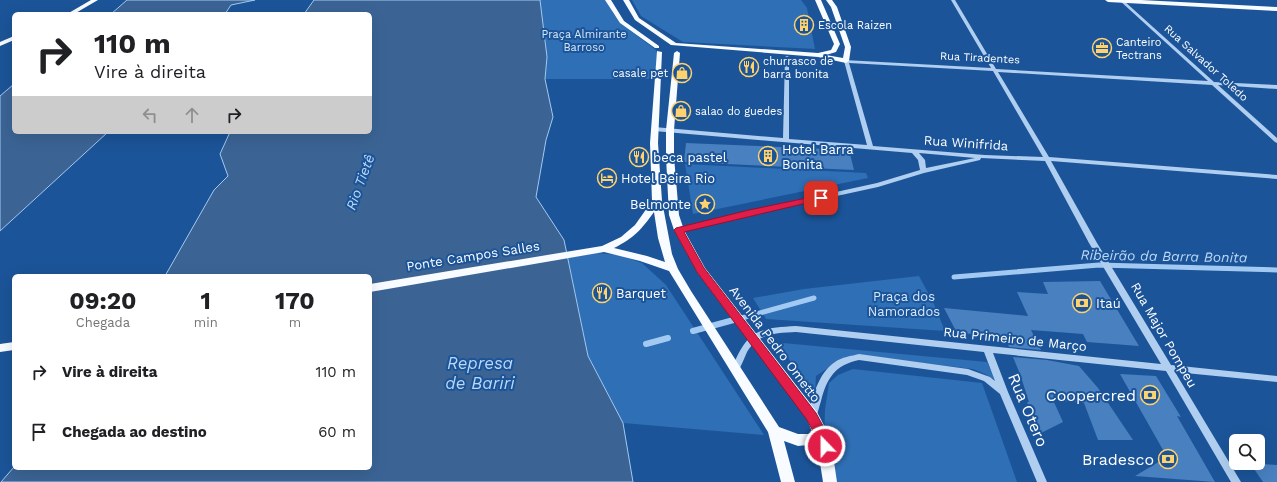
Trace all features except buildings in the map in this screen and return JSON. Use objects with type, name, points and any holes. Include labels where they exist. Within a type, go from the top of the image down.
[{"type":"main road","points":[[74,12],[95,0]]},
{"type":"main road","points":[[608,0],[622,22],[670,50],[818,55],[831,56],[846,61],[848,47],[834,7],[829,0]]},
{"type":"main road","points":[[626,0],[637,19],[670,50]]},
{"type":"main road","points":[[818,0],[837,44],[834,51],[818,55]]},
{"type":"main road","points":[[1108,0],[1277,9]]},
{"type":"main road","points":[[0,44],[12,39]]},
{"type":"main road","points":[[670,50],[654,129],[657,200],[663,238],[673,269],[774,431],[788,482]]},
{"type":"main road","name":"Rua Tiradentes","points":[[670,50],[846,61]]},
{"type":"main road","name":"Avenida Pedro Ometto","points":[[670,50],[670,157],[674,216],[679,230],[700,270],[812,416],[823,437],[827,454],[830,482]]},
{"type":"main road","points":[[604,249],[625,239],[638,227],[657,200]]},
{"type":"main road","points":[[604,249],[636,256],[673,269]]},
{"type":"main road","name":"Ponte Campos Salles","points":[[372,288],[604,249]]},
{"type":"main road","points":[[0,348],[12,346]]},
{"type":"main road","points":[[774,431],[793,440],[806,441],[823,437]]},
{"type":"street","name":"Rua Major Pompeu","points":[[953,0],[1047,159],[1093,243],[1236,482]]},
{"type":"street","name":"Rua Salvador Toledo","points":[[1122,0],[1277,140]]},
{"type":"street","points":[[786,139],[787,57]]},
{"type":"street","name":"Rua Tiradentes","points":[[846,61],[1277,87]]},
{"type":"street","points":[[846,61],[871,148]]},
{"type":"street","name":"Rua Winifrida","points":[[654,129],[985,157],[1047,159],[1277,178]]},
{"type":"street","points":[[914,151],[921,158],[924,164],[923,171]]},
{"type":"street","points":[[679,230],[878,185],[923,171],[985,157]]},
{"type":"street","name":"Rua Primeiro de Março","points":[[752,338],[770,331],[796,329],[1277,379]]},
{"type":"street","points":[[735,370],[744,348],[752,338]]},
{"type":"street","name":"Rua Otero","points":[[988,350],[1042,482]]},
{"type":"street","points":[[812,416],[821,387],[827,376],[840,362],[850,358],[859,357],[968,372],[987,379],[1004,392]]},
{"type":"green space","name":"Praça Almirante Barroso","points":[[540,0],[607,0],[613,13],[627,28],[656,50],[658,56],[657,79],[545,79],[547,57]]},
{"type":"green space","points":[[632,0],[801,0],[807,8],[815,49],[683,42],[641,16]]},
{"type":"green space","points":[[685,164],[866,173],[868,178],[693,214]]},
{"type":"green space","points":[[596,253],[620,255],[642,263],[666,285],[764,435],[623,423],[588,356],[568,258]]},
{"type":"green space","name":"Praça dos Namorados","points":[[919,276],[934,304],[945,331],[766,319],[753,298],[804,289]]},
{"type":"green space","points":[[783,343],[987,362],[995,380],[973,369],[854,355],[841,359],[816,376],[815,394],[780,347]]},
{"type":"green space","points":[[853,369],[982,383],[1017,482],[829,482],[824,443],[825,409],[829,383],[838,375]]},
{"type":"water","points":[[127,0],[255,0],[231,5],[226,12],[113,12]]},
{"type":"water","name":"Represa de Bariri","points":[[314,0],[540,0],[547,57],[545,79],[553,117],[546,140],[536,197],[564,240],[588,356],[623,423],[633,482],[1,482],[12,469],[372,470],[372,274],[166,274],[214,190],[228,176],[220,154],[229,134],[372,134],[372,12],[305,12]]},
{"type":"water","points":[[12,86],[12,134],[106,134],[0,231],[0,96]]},
{"type":"waterway","name":"Ribeirão da Barra Bonita","points":[[954,277],[1099,265],[1277,270]]},
{"type":"waterway","name":"Ribeirão da Barra Bonita","points":[[738,319],[814,298]]},
{"type":"waterway","name":"Ribeirão da Barra Bonita","points":[[693,331],[741,318]]},
{"type":"waterway","name":"Ribeirão da Barra Bonita","points":[[646,344],[668,338]]},
{"type":"place","name":"Escola Raizen","points":[[804,25]]},
{"type":"place","name":"Canteiro Tectrans","points":[[1102,48]]},
{"type":"place","name":"churrasco de barra bonita","points":[[749,67]]},
{"type":"place","name":"casale pet","points":[[682,73]]},
{"type":"place","name":"salao do guedes","points":[[681,111]]},
{"type":"place","name":"Hotel Barra Bonita","points":[[768,156]]},
{"type":"place","name":"beca pastel","points":[[639,157]]},
{"type":"place","name":"Hotel Beira Rio","points":[[607,178]]},
{"type":"place","name":"Belmonte","points":[[705,204]]},
{"type":"place","name":"Barquet","points":[[602,293]]},
{"type":"place","name":"Itaú","points":[[1082,303]]},
{"type":"place","name":"Coopercred","points":[[1150,395]]},
{"type":"place","name":"Bradesco","points":[[1168,459]]},
{"type":"route","points":[[821,198],[679,230],[700,270],[812,416],[823,437],[825,446]]},
{"type":"water label","name":"Rio Tietê","points":[[360,182]]}]
